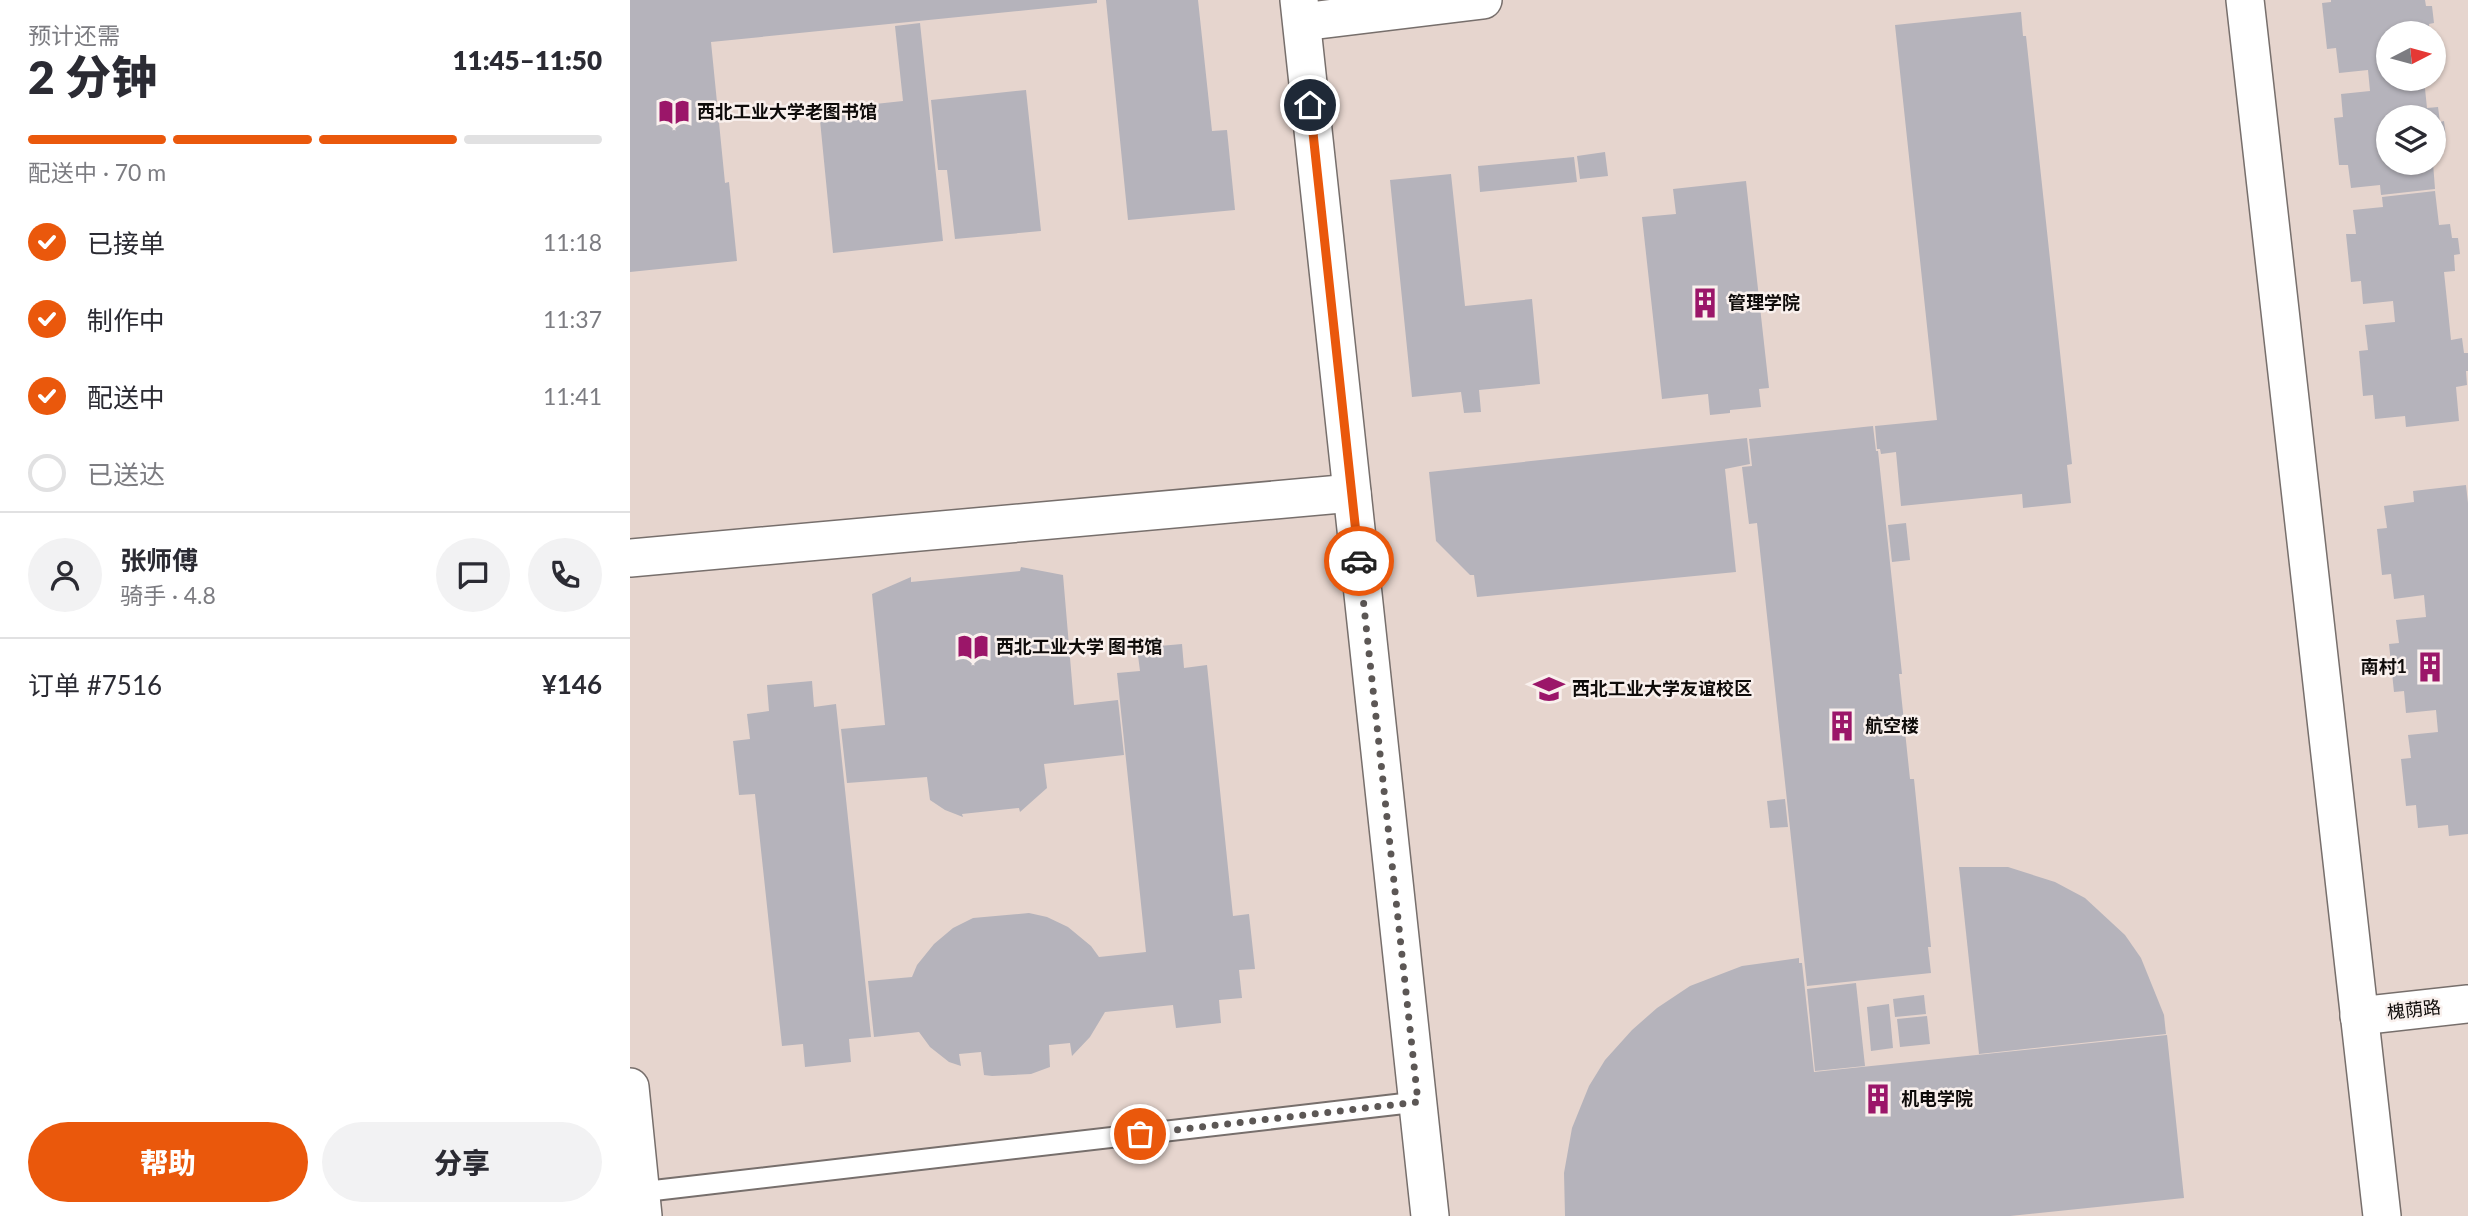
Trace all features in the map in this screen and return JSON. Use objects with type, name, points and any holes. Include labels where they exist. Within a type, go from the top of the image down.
[{"type":"street","points":[[1430,1216],[1300,11],[1483,0]]},
{"type":"street","points":[[2245,0],[2382,1216]]},
{"type":"street","points":[[630,558],[1352,493]]},
{"type":"street","name":"槐荫路","points":[[2359,1016],[2468,1004]]},
{"type":"street","points":[[630,1087],[642,1204]]},
{"type":"lane","points":[[642,1204],[1418,1102]]},
{"type":"shaded area","name":"西北工业大学友谊校区","points":[[630,0],[2468,0],[2468,1216],[630,1216]]},
{"type":"building","name":"西北工业大学老图书馆","points":[[630,0],[1097,0],[1097,3],[711,42],[725,183],[729,182],[737,261],[630,272]]},
{"type":"building","points":[[1106,0],[1198,0],[1212,131],[1227,130],[1235,210],[1128,220]]},
{"type":"building","points":[[2425,0],[2426,6],[2432,6],[2434,21],[2376,21],[2376,91],[2425,91],[2427,105],[2376,105],[2376,175],[2434,175],[2435,189],[2381,195],[2380,185],[2351,188],[2348,165],[2339,165],[2334,118],[2343,117],[2341,94],[2370,91],[2368,70],[2339,73],[2336,48],[2327,49],[2322,3]]},
{"type":"building","points":[[2021,12],[2023,36],[2026,36],[2072,464],[2067,465],[2071,503],[2023,508],[2022,494],[1901,506],[1896,452],[1881,454],[1880,449],[1877,449],[1875,426],[1937,420],[1895,25]]},
{"type":"building","points":[[920,23],[943,241],[833,253],[819,110],[903,101],[895,26]]},
{"type":"building","points":[[1026,90],[1041,231],[955,239],[947,170],[938,170],[931,100]]},
{"type":"building","points":[[1605,152],[1608,176],[1580,179],[1577,156]]},
{"type":"building","points":[[1574,157],[1577,182],[1480,192],[1478,166]]},
{"type":"building","points":[[1451,174],[1465,306],[1532,299],[1540,384],[1479,390],[1481,412],[1464,413],[1461,392],[1412,397],[1390,180]]},
{"type":"building","name":"管理学院","points":[[1746,181],[1769,388],[1759,389],[1761,407],[1710,415],[1708,394],[1662,399],[1642,217],[1676,214],[1673,189]]},
{"type":"building","points":[[2435,191],[2439,225],[2450,224],[2452,238],[2458,238],[2460,254],[2454,255],[2455,271],[2444,272],[2451,340],[2462,338],[2464,353],[2468,353],[2467,385],[2456,387],[2459,421],[2406,427],[2405,416],[2375,419],[2373,395],[2363,396],[2359,351],[2368,350],[2365,325],[2395,322],[2393,301],[2363,304],[2361,281],[2351,282],[2346,234],[2356,234],[2353,210],[2383,207],[2382,197]]},
{"type":"building","name":"航空楼","points":[[1873,426],[1902,674],[1899,674],[1910,779],[1914,779],[1931,947],[1928,947],[1931,973],[1807,986],[1757,523],[1749,524],[1742,467],[1752,466],[1749,439]]},
{"type":"building","points":[[1747,438],[1750,464],[1725,469],[1736,572],[1477,597],[1474,575],[1470,575],[1436,541],[1429,472]]},
{"type":"building","name":"南村1","points":[[2466,485],[2468,834],[2449,836],[2448,825],[2418,828],[2416,805],[2406,806],[2401,759],[2411,758],[2408,735],[2438,732],[2436,710],[2406,713],[2404,691],[2394,692],[2389,644],[2399,643],[2396,620],[2426,617],[2424,595],[2394,599],[2391,574],[2382,575],[2377,529],[2387,528],[2384,506],[2414,502],[2413,491]]},
{"type":"building","points":[[1906,523],[1910,560],[1892,562],[1888,525]]},
{"type":"building","name":"西北工业大学 图书馆","points":[[1021,567],[1063,575],[1074,705],[1118,700],[1124,755],[1044,764],[1047,788],[1020,812],[1019,808],[962,814],[963,817],[930,800],[927,777],[847,783],[841,729],[885,725],[872,594],[911,577],[911,582],[1020,571]]},
{"type":"building","points":[[1182,644],[1184,668],[1207,665],[1233,916],[1249,914],[1255,969],[1239,970],[1242,998],[1219,1000],[1221,1023],[1176,1028],[1173,1005],[1105,1012],[1090,1037],[1072,1056],[1070,1043],[1049,1045],[1050,1067],[1031,1074],[984,1075],[981,1052],[959,1054],[961,1066],[949,1062],[930,1047],[919,1032],[874,1037],[868,981],[912,977],[917,965],[934,944],[953,928],[973,918],[1029,913],[1047,917],[1068,927],[1091,946],[1099,957],[1146,952],[1117,673],[1140,671],[1137,648]]},
{"type":"building","points":[[812,681],[814,707],[836,704],[871,1037],[849,1039],[851,1062],[805,1067],[803,1044],[782,1046],[755,794],[739,795],[733,741],[750,739],[747,714],[769,711],[767,685]]},
{"type":"building","points":[[1785,799],[1788,827],[1770,828],[1767,801]]},
{"type":"building","points":[[1959,867],[2008,867],[2055,882],[2085,898],[2125,935],[2141,958],[2164,1015],[2166,1034],[1979,1054]]},
{"type":"building","name":"机电学院","points":[[1799,958],[1799,963],[1802,963],[1814,1072],[2167,1035],[2184,1198],[2010,1216],[1565,1216],[1564,1173],[1572,1128],[1589,1086],[1605,1060],[1632,1030],[1657,1008],[1690,986],[1742,966]]},
{"type":"building","points":[[1856,983],[1865,1066],[1815,1071],[1807,989]]},
{"type":"building","points":[[1924,995],[1926,1014],[1895,1017],[1893,999]]},
{"type":"building","points":[[1889,1004],[1893,1048],[1871,1051],[1867,1007]]},
{"type":"building","points":[[1927,1016],[1930,1044],[1900,1047],[1897,1019]]},
{"type":"way so far","points":[[1140,1134],[1418,1102],[1359,561]]},
{"type":"place","name":"西北工业大学老图书馆","points":[[674,112]]},
{"type":"place","name":"管理学院","points":[[1705,303]]},
{"type":"place","name":"西北工业大学 图书馆","points":[[973,647]]},
{"type":"place","name":"南村1","points":[[2430,667]]},
{"type":"place","name":"西北工业大学友谊校区","points":[[1549,689]]},
{"type":"place","name":"航空楼","points":[[1842,726]]},
{"type":"place","name":"机电学院","points":[[1878,1099]]},
{"type":"route","points":[[1310,105],[1359,561]]}]
